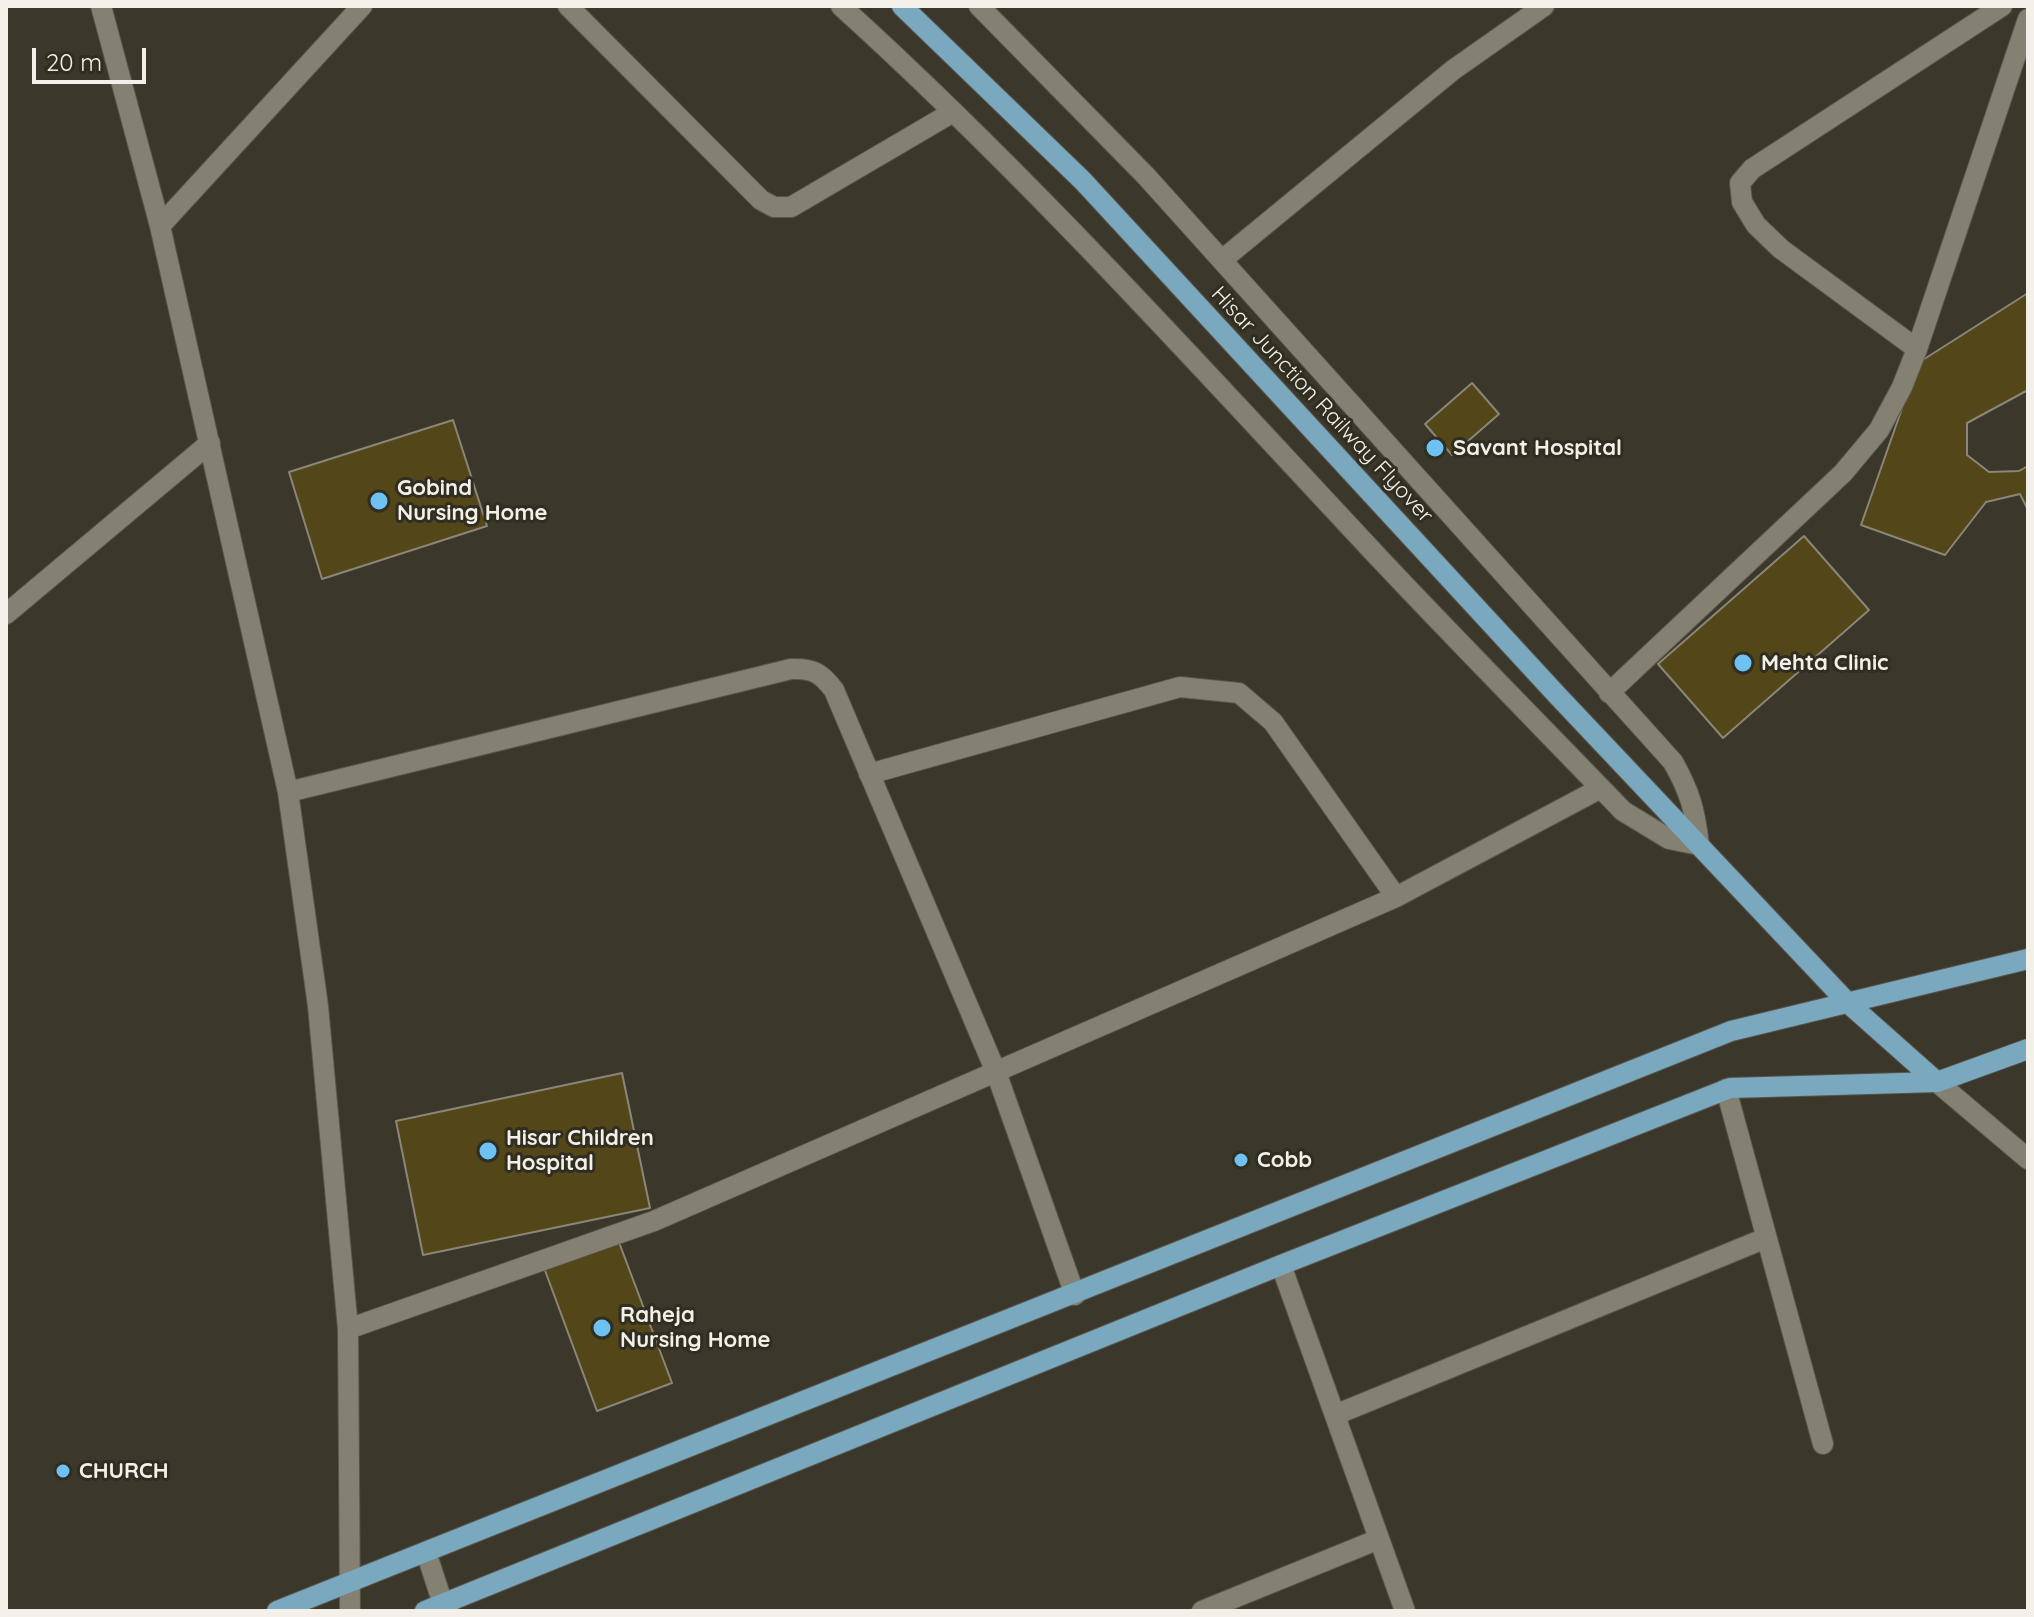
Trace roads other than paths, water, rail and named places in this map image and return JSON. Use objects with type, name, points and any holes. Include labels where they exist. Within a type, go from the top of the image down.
[{"type":"main road","name":"Hisar Junction Railway Flyover","points":[[902,6],[1083,181],[1848,1003],[1937,1082]]},
{"type":"main road","points":[[277,1611],[1731,1031],[2028,959]]},
{"type":"main road","points":[[439,1609],[1281,1265],[1726,1089],[1937,1082],[2027,1052]]},
{"type":"street","points":[[101,6],[160,226],[288,792],[318,1006],[348,1329],[350,1611]]},
{"type":"street","points":[[160,226],[362,6]]},
{"type":"street","points":[[568,6],[761,200],[774,207],[791,207],[953,112]]},
{"type":"street","points":[[841,6],[953,112],[1127,286],[1371,549],[1623,811],[1669,839],[1699,845],[1695,809],[1687,786],[1673,762],[1146,176],[979,6]]},
{"type":"street","points":[[1222,260],[1453,70],[1544,6]]},
{"type":"street","points":[[1917,349],[1781,249],[1756,225],[1742,202],[1740,183],[1752,169],[2002,6]]},
{"type":"street","points":[[1609,693],[1843,473],[1879,430],[1902,387],[1917,349],[2028,19]]},
{"type":"street","points":[[6,614],[210,443]]},
{"type":"street","points":[[288,792],[791,669],[808,668],[822,675],[834,690],[996,1072],[1075,1295]]},
{"type":"street","points":[[869,774],[1180,687],[1239,693],[1273,722],[1396,897]]},
{"type":"street","points":[[348,1329],[654,1221],[1396,897],[1601,788]]},
{"type":"street","points":[[1937,1082],[2028,1159]]},
{"type":"street","points":[[1726,1089],[1823,1444]]},
{"type":"street","points":[[1335,1415],[1766,1238]]},
{"type":"street","points":[[1281,1265],[1405,1611]]},
{"type":"street","points":[[1202,1611],[1379,1539]]},
{"type":"street","points":[[426,1552],[439,1609]]},
{"type":"place","name":"Savant Hospital","points":[[1435,448]]},
{"type":"place","name":"Gobind Nursing Home","points":[[379,501]]},
{"type":"place","name":"Mehta Clinic","points":[[1743,663]]},
{"type":"place","name":"Hisar Children Hospital","points":[[488,1151]]},
{"type":"place","name":"Cobb","points":[[1241,1160]]},
{"type":"place","name":"Raheja Nursing Home","points":[[602,1328]]},
{"type":"place","name":"CHURCH","points":[[63,1471]]}]
